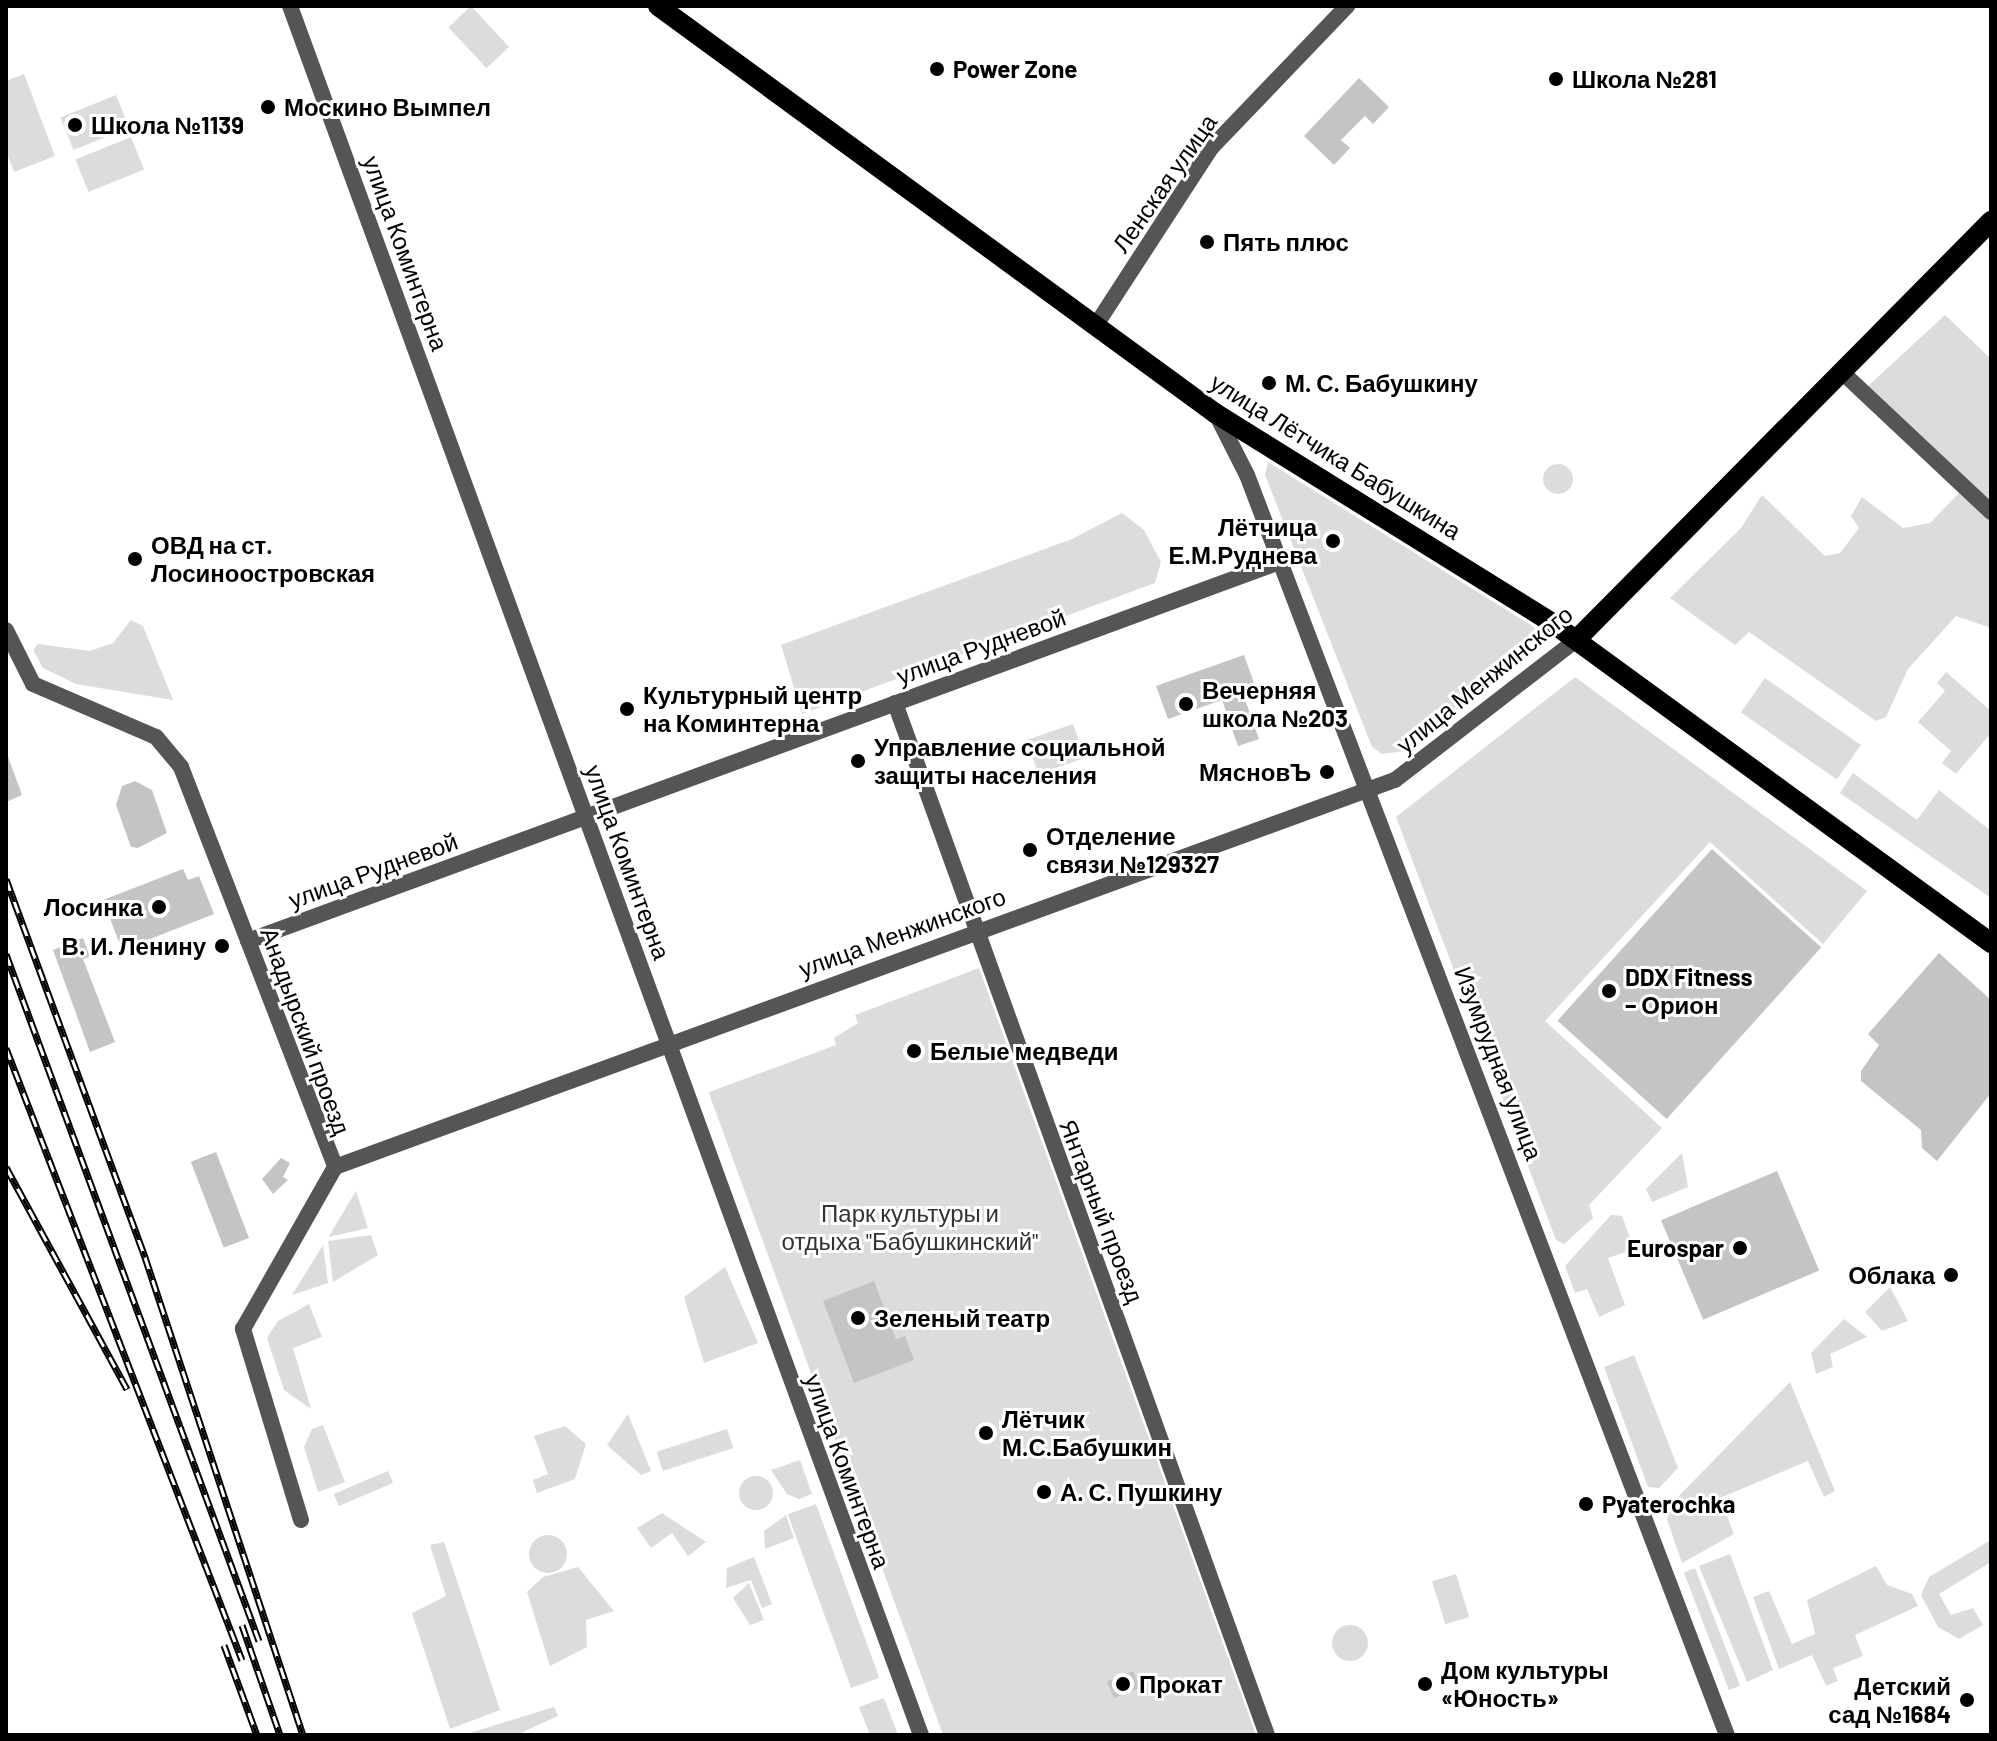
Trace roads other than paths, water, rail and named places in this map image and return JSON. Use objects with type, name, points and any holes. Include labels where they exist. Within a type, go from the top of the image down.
[{"type":"main road","name":"улица Лётчика Бабушкина","points":[[658,6],[681,12],[1215,413],[1576,640],[1991,943]]},
{"type":"main road","name":"улица Менжинского","points":[[1576,640],[1991,221]]},
{"type":"street","name":"улица Коминтерна","points":[[290,6],[921,1735]]},
{"type":"street","name":"Ленская улица","points":[[1096,325],[1211,148],[1347,6]]},
{"type":"street","points":[[1843,373],[1991,512]]},
{"type":"street","name":"Изумрудная улица","points":[[1215,413],[1280,562],[1727,1735]]},
{"type":"street","name":"улица Рудневой","points":[[248,941],[1280,562]]},
{"type":"street","name":"Анадырский проезд","points":[[6,630],[33,684],[156,737],[181,767],[335,1167],[243,1329],[301,1520]]},
{"type":"street","name":"улица Менжинского","points":[[335,1167],[1411,772],[1576,640]]},
{"type":"street","name":"Янтарный проезд","points":[[895,703],[975,933],[1267,1735]]},
{"type":"railway","points":[[6,879],[145,1257],[303,1735]]},
{"type":"railway","points":[[6,954],[259,1641]]},
{"type":"railway","points":[[6,1048],[242,1660]]},
{"type":"railway","points":[[6,1167],[127,1389]]},
{"type":"railway","points":[[242,1625],[280,1735]]},
{"type":"railway","points":[[224,1645],[257,1735]]},
{"type":"place","name":"Power Zone","points":[[937,69]]},
{"type":"place","name":"Школа №281","points":[[1556,79]]},
{"type":"place","name":"Москино Вымпел","points":[[268,107]]},
{"type":"place","name":"Школа №1139","points":[[75,125]]},
{"type":"place","name":"Пять плюс","points":[[1207,242]]},
{"type":"place","name":"М. С. Бабушкину","points":[[1269,383]]},
{"type":"place","name":"Лётчица Е.М.Руднева","points":[[1333,541]]},
{"type":"place","name":"ОВД на ст. Лосиноостровская","points":[[135,559]]},
{"type":"place","name":"Вечерняя школа №203","points":[[1186,704]]},
{"type":"place","name":"Культурный центр на Коминтерна","points":[[627,709]]},
{"type":"place","name":"Управление социальной защиты населения","points":[[858,761]]},
{"type":"place","name":"МясновЪ","points":[[1327,772]]},
{"type":"place","name":"Отделение связи №129327","points":[[1030,850]]},
{"type":"place","name":"Лосинка","points":[[159,907]]},
{"type":"place","name":"В. И. Ленину","points":[[222,946]]},
{"type":"place","name":"DDX Fitness – Орион","points":[[1609,991]]},
{"type":"place","name":"Белые медведи","points":[[914,1051]]},
{"type":"place","name":"Eurospar","points":[[1740,1248]]},
{"type":"place","name":"Облака","points":[[1951,1275]]},
{"type":"place","name":"Зеленый театр","points":[[858,1318]]},
{"type":"place","name":"Лётчик М.С.Бабушкин","points":[[986,1433]]},
{"type":"place","name":"А. С. Пушкину","points":[[1044,1492]]},
{"type":"place","name":"Pyaterochka","points":[[1586,1504]]},
{"type":"place","name":"Прокат","points":[[1123,1684]]},
{"type":"place","name":"Дом культуры «Юность»","points":[[1425,1684]]},
{"type":"place","name":"Детский сад №1684","points":[[1967,1700]]},
{"type":"park label","name":"Парк культуры и отдыха \"Бабушкинский\"","points":[[910,1227]]}]
